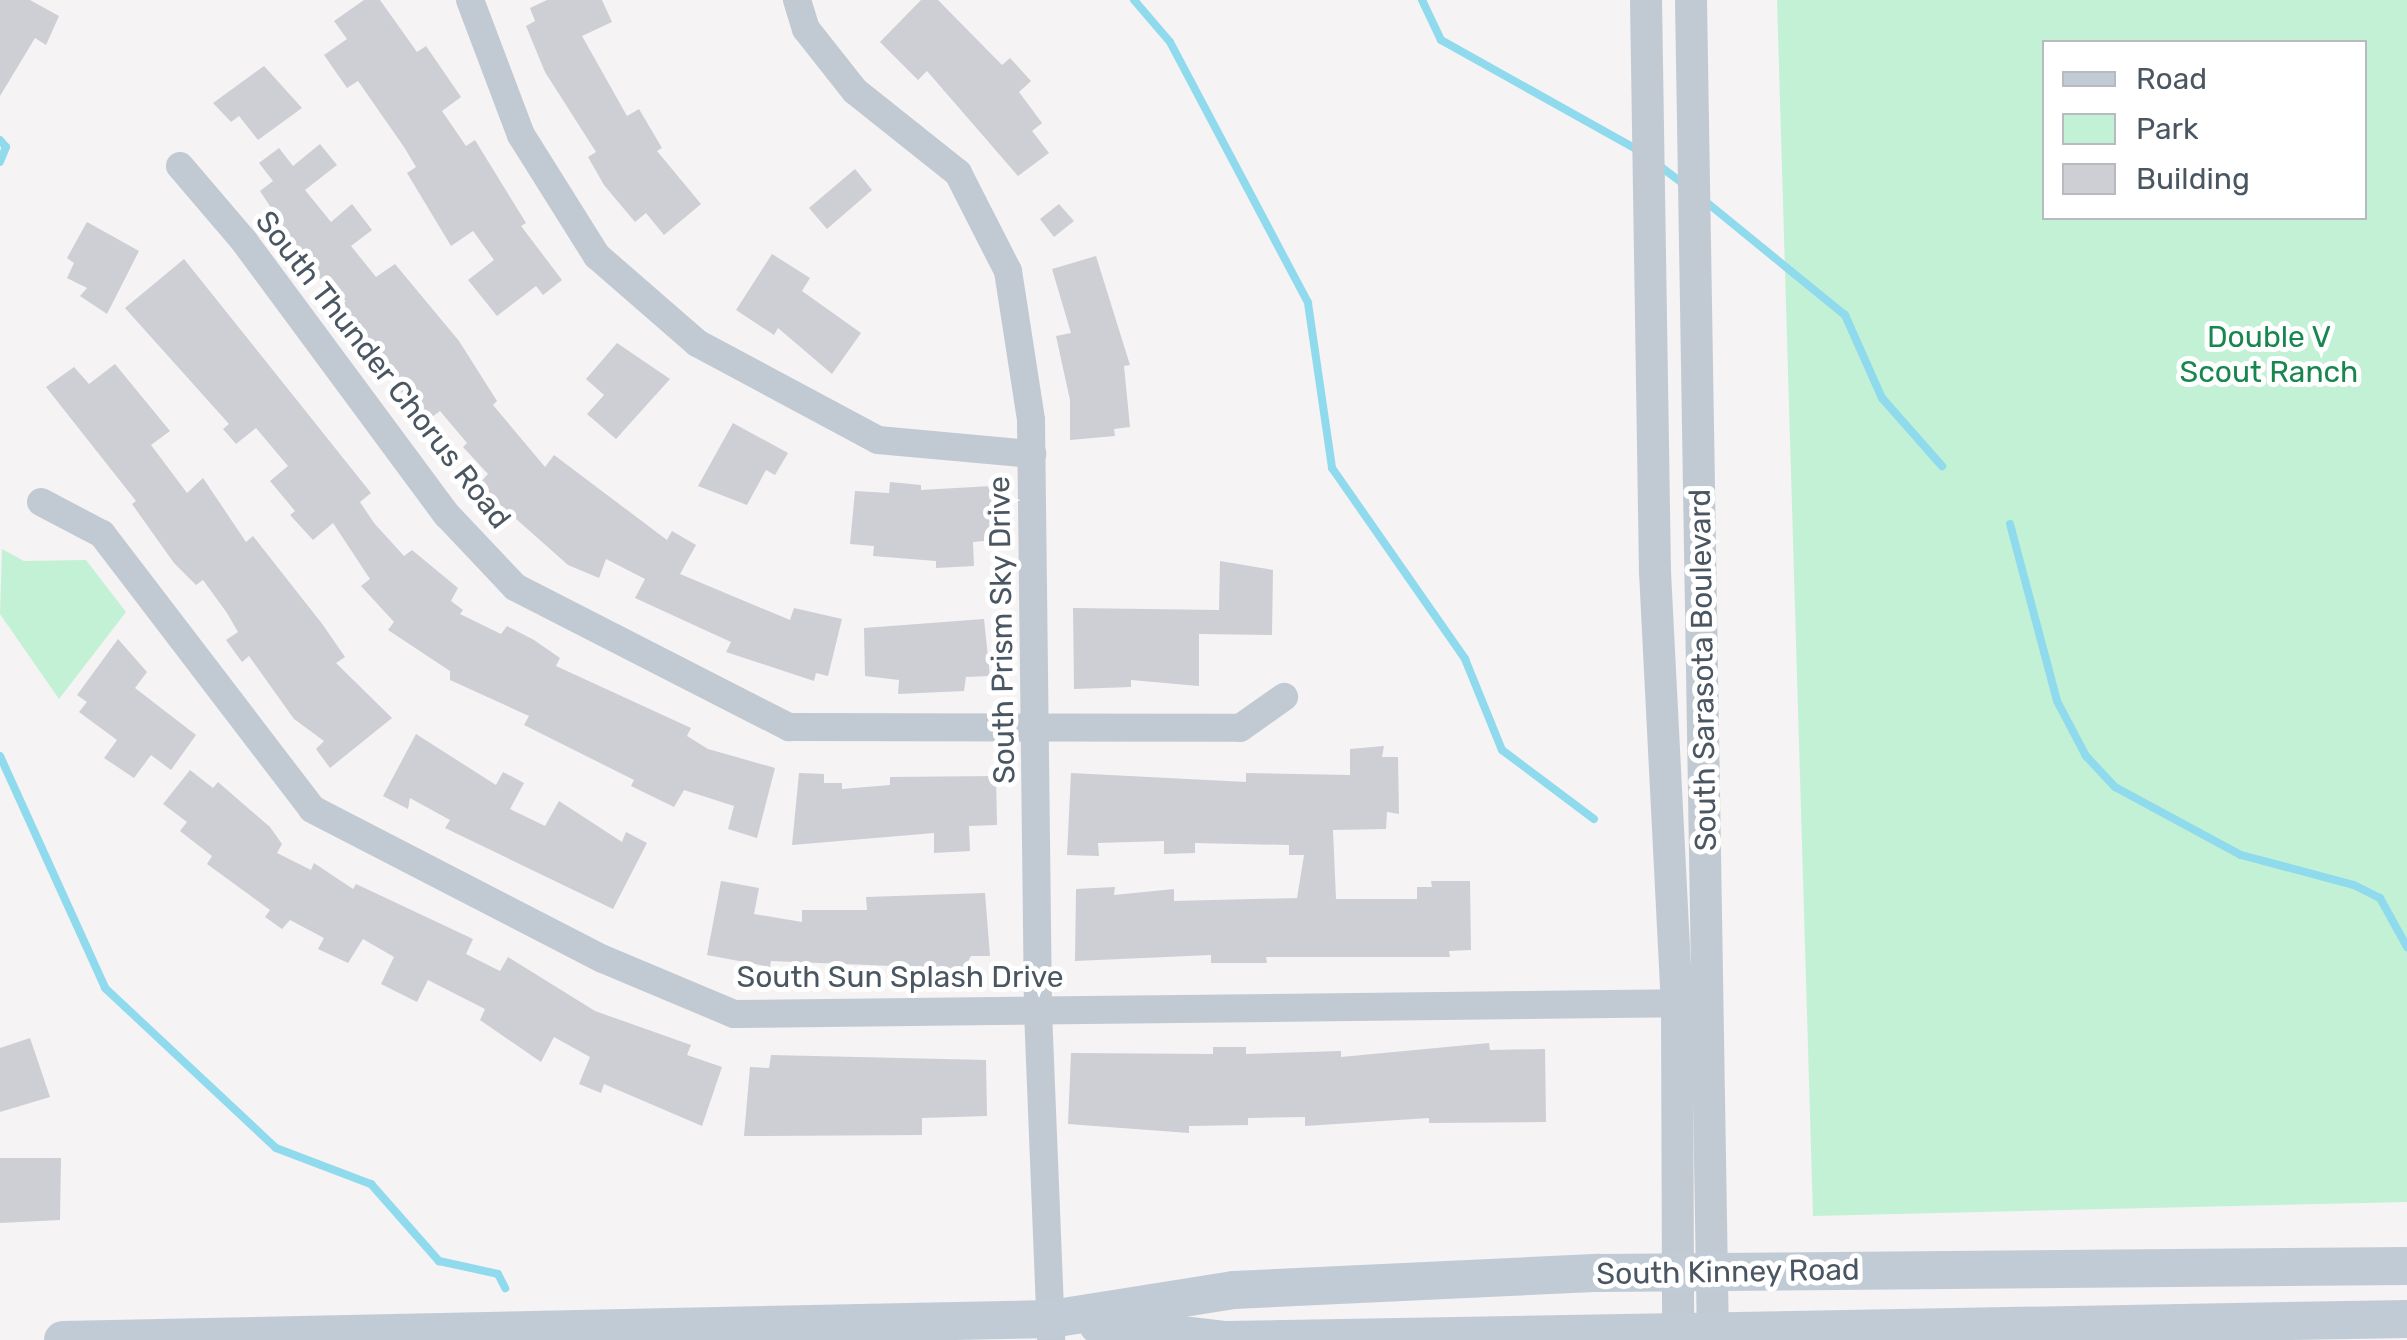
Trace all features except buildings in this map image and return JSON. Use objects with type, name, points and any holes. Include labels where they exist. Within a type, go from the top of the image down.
[{"type":"main road","name":"South Kinney Road","points":[[1051,1330],[1234,1290],[1696,1272],[2407,1266]]},
{"type":"main road","name":"South Kinney Road","points":[[63,1340],[1051,1330],[1226,1340],[1696,1335],[1860,1328],[2407,1319]]},
{"type":"street","points":[[470,0],[521,135],[598,256],[697,343],[878,440],[1032,454]]},
{"type":"street","name":"South Prism Sky Drive","points":[[797,0],[806,29],[855,91],[958,173],[1008,271],[1032,454],[1038,728],[1038,1011],[1051,1330]]},
{"type":"street","name":"South Sarasota Boulevard","points":[[1646,0],[1655,572],[1693,1004]]},
{"type":"street","name":"South Sarasota Boulevard","points":[[1691,0],[1696,1335]]},
{"type":"street","name":"South Thunder Chorus Road","points":[[180,166],[244,241],[448,515],[515,587],[789,727],[1240,728],[1284,697]]},
{"type":"street","name":"South Sun Splash Drive","points":[[41,502],[102,534],[312,809],[586,950],[734,1014],[1693,1004]]},
{"type":"street","points":[[1810,1340],[1860,1328]]},
{"type":"green space","name":"Double V Scout Ranch","points":[[1777,0],[2407,0],[2407,1202],[1813,1216]]},
{"type":"green space","points":[[2,549],[24,561],[86,560],[126,612],[59,699],[0,614]]},
{"type":"waterway","points":[[1134,0],[1170,42],[1308,303],[1332,468],[1465,659],[1502,750],[1594,819]]},
{"type":"waterway","points":[[1422,0],[1441,40],[1638,150]]},
{"type":"waterway","points":[[0,140],[6,147],[0,162]]},
{"type":"waterway","points":[[1657,164],[1686,186]]},
{"type":"waterway","points":[[1705,201],[1845,315],[1882,398],[1942,466]]},
{"type":"waterway","points":[[2010,524],[2057,701],[2086,756],[2115,787],[2241,855],[2354,885],[2380,898],[2407,947]]},
{"type":"waterway","points":[[0,756],[105,988],[276,1148],[371,1184],[439,1261],[498,1274],[505,1288]]}]
